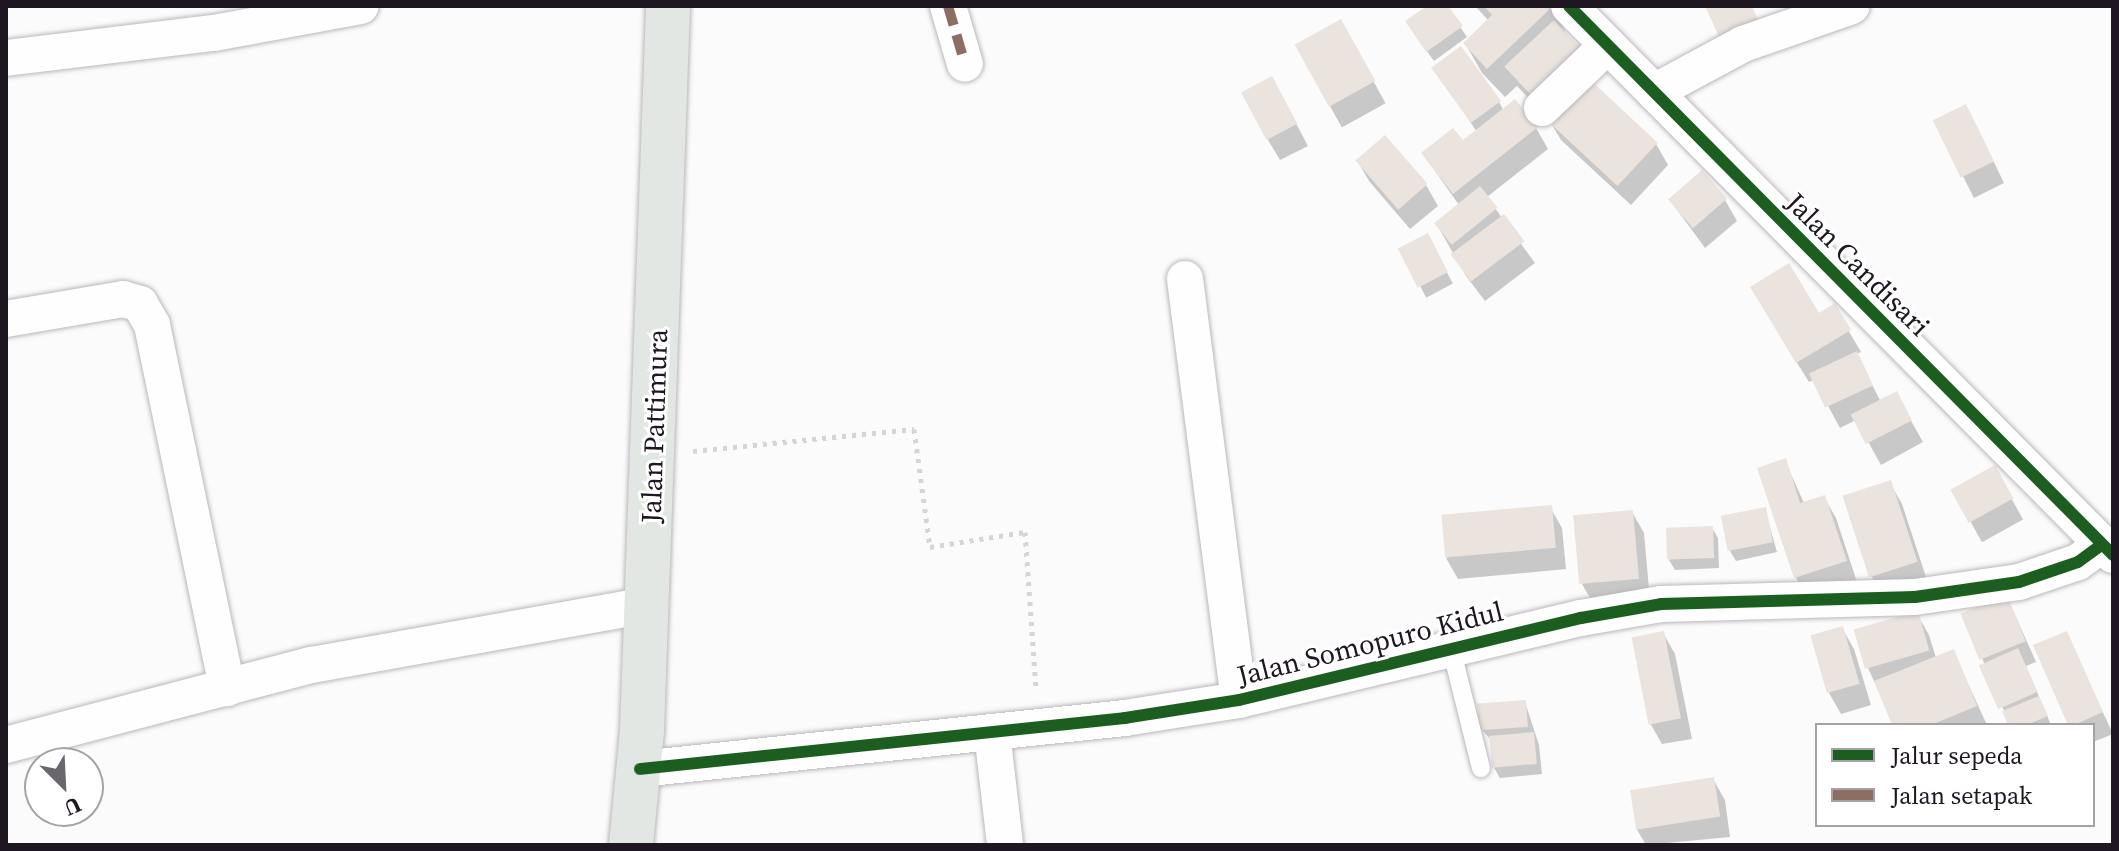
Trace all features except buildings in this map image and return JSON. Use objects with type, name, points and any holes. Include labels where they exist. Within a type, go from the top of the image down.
[{"type":"main road","name":"Jalan Pattimura","points":[[631,845],[640,769],[668,6]]},
{"type":"street","points":[[6,58],[214,33],[361,6]]},
{"type":"street","points":[[948,6],[965,64]]},
{"type":"street","name":"Jalan Candisari","points":[[1569,6],[2107,550]]},
{"type":"street","points":[[1654,92],[1743,44],[1852,6]]},
{"type":"street","points":[[1542,108],[1608,45]]},
{"type":"street","points":[[1185,279],[1239,700]]},
{"type":"street","points":[[6,319],[123,299],[140,304],[152,325],[227,688]]},
{"type":"street","name":"Jalan Somopuro Kidul","points":[[640,769],[1038,728],[1239,700],[1581,618],[1661,604],[1915,597],[2019,582],[2107,550]]},
{"type":"street","points":[[6,745],[311,665],[647,605]]},
{"type":"street","points":[[992,732],[1005,845]]},
{"type":"lane","points":[[1451,648],[1481,768]]},
{"type":"path","points":[[652,455],[914,429],[930,547],[1025,532],[1038,728]]},
{"type":"marked path","points":[[948,6],[965,64]]},
{"type":"cycle path","points":[[1569,6],[2113,555]]},
{"type":"cycle path","points":[[640,769],[1125,718],[1239,700],[1581,618],[1661,604],[1915,597],[2019,582],[2078,562],[2101,545]]}]
